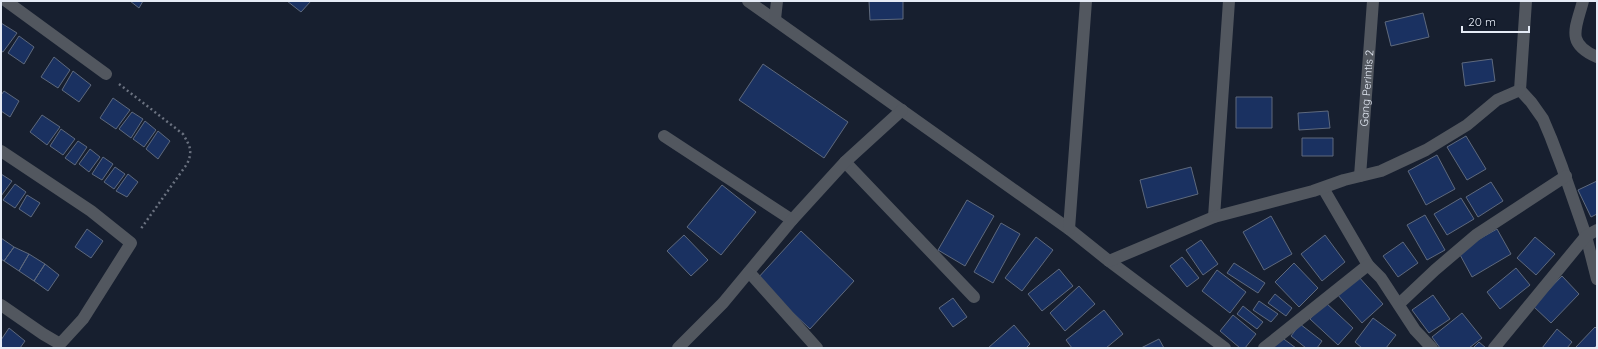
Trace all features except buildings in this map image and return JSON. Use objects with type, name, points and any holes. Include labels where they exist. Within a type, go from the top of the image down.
[{"type":"street","points":[[6,1],[106,74]]},
{"type":"street","points":[[748,1],[1069,229],[1109,261],[1226,348]]},
{"type":"street","points":[[775,20],[777,1]]},
{"type":"street","points":[[1069,229],[1086,1]]},
{"type":"street","points":[[1214,217],[1229,1]]},
{"type":"street","name":"Gang Perintis 2","points":[[1360,176],[1372,1]]},
{"type":"street","points":[[1526,1],[1520,90],[1543,119],[1566,176],[1586,236],[1597,279]]},
{"type":"street","points":[[1583,1],[1575,33],[1576,40],[1580,47],[1586,52],[1597,57]]},
{"type":"street","points":[[1109,261],[1214,217],[1381,171],[1426,150],[1467,125],[1497,100],[1520,90]]},
{"type":"street","points":[[678,348],[724,303],[792,220],[846,162],[902,110]]},
{"type":"street","points":[[664,136],[792,220]]},
{"type":"street","points":[[1,151],[91,212],[131,243],[83,319],[59,346],[1,305]]},
{"type":"street","points":[[846,162],[974,297]]},
{"type":"street","points":[[1399,304],[1435,270],[1476,235],[1566,176]]},
{"type":"street","points":[[1323,188],[1368,265],[1380,278],[1399,304],[1415,330],[1432,348]]},
{"type":"street","points":[[1494,348],[1586,236],[1597,230]]},
{"type":"street","points":[[1264,348],[1368,265]]},
{"type":"street","points":[[749,272],[817,348]]},
{"type":"path","points":[[106,74],[184,134],[189,144],[191,154],[187,164],[131,243]]}]
